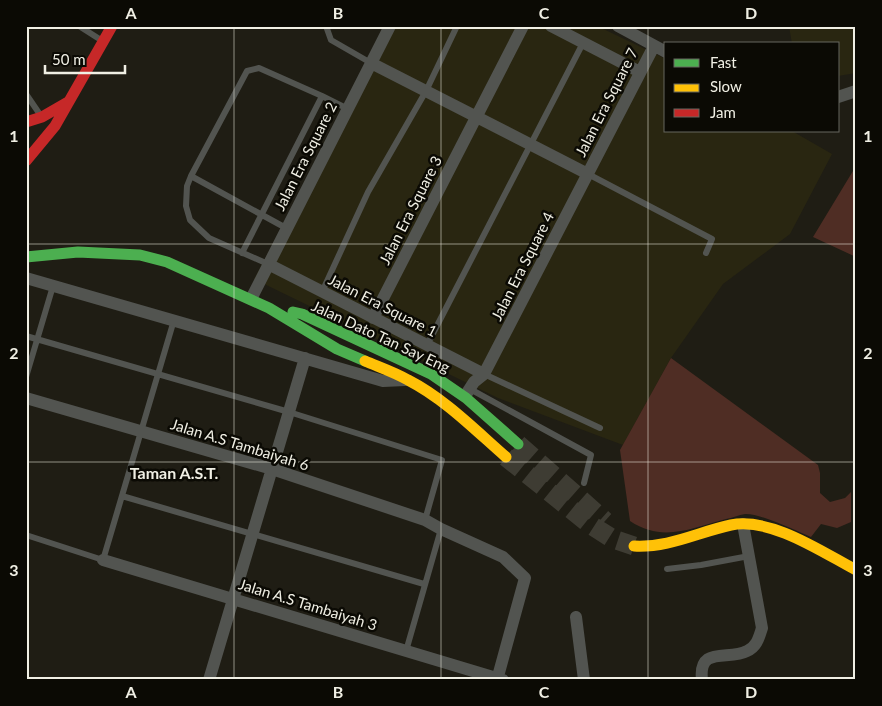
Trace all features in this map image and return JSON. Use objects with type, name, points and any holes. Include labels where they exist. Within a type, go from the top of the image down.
[{"type":"street","points":[[26,161],[55,126],[112,26]]},
{"type":"street","name":"Jalan Era Square 2","points":[[251,299],[390,26]]},
{"type":"street","name":"Jalan Era Square 3","points":[[373,318],[523,26]]},
{"type":"street","points":[[551,26],[640,72]]},
{"type":"street","points":[[618,26],[664,51]]},
{"type":"street","name":"Jalan Era Square 7","points":[[588,174],[654,46]]},
{"type":"street","points":[[371,63],[588,174]]},
{"type":"street","points":[[840,96],[856,91]]},
{"type":"street","points":[[26,122],[42,118],[69,101]]},
{"type":"street","name":"Jalan Era Square 4","points":[[467,392],[474,382],[484,374],[588,174]]},
{"type":"street","name":"Jalan Dato Tan Say Eng","points":[[26,257],[78,252],[140,255],[167,262],[251,299],[337,349],[424,389],[453,410],[506,457]]},
{"type":"street","name":"Jalan Era Square 1","points":[[268,264],[484,374]]},
{"type":"street","points":[[26,278],[383,381],[407,380]]},
{"type":"street","name":"Jalan Dato Tan Say Eng","points":[[269,308],[302,314],[467,392],[518,444]]},
{"type":"street","points":[[209,680],[305,358]]},
{"type":"street","name":"Jalan A.S Tambaiyah 6","points":[[26,398],[272,469],[425,520],[503,557],[525,578],[499,679]]},
{"type":"street","points":[[702,680],[703,663],[710,657],[747,652],[757,643],[762,628],[743,524]]},
{"type":"street","points":[[635,542],[648,548],[690,538],[726,526],[743,524],[770,529],[856,570]]},
{"type":"street","name":"Jalan A.S Tambaiyah 3","points":[[103,560],[499,679]]},
{"type":"street","points":[[576,617],[584,680]]},
{"type":"lane","points":[[79,26],[102,41]]},
{"type":"lane","points":[[326,26],[331,40],[371,63]]},
{"type":"lane","points":[[322,292],[368,192],[426,91],[457,26]]},
{"type":"lane","points":[[427,345],[583,43]]},
{"type":"lane","points":[[268,264],[209,238],[190,220],[186,206],[187,186],[190,176],[247,71],[259,68],[348,109]]},
{"type":"lane","points":[[26,94],[42,118]]},
{"type":"lane","points":[[242,254],[322,96]]},
{"type":"lane","points":[[588,174],[712,238],[706,254]]},
{"type":"lane","points":[[190,176],[286,228]]},
{"type":"lane","points":[[26,377],[54,286]]},
{"type":"lane","points":[[26,535],[103,560],[174,320]]},
{"type":"lane","points":[[26,336],[289,412],[442,460],[425,520]]},
{"type":"lane","points":[[484,374],[600,428]]},
{"type":"lane","points":[[467,392],[591,455],[584,482]]},
{"type":"lane","points":[[122,496],[424,584]]},
{"type":"lane","points":[[406,651],[441,529]]},
{"type":"lane","points":[[667,569],[749,556]]},
{"type":"shaded area","points":[[390,26],[597,26],[664,58],[664,132],[794,132],[832,154],[790,234],[723,284],[671,358],[623,445],[498,398],[254,279]]},
{"type":"shaded area","points":[[789,26],[856,26],[856,73],[840,76],[840,42],[792,42]]},
{"type":"shaded area","points":[[856,166],[856,257],[813,237]]},
{"type":"shaded area","points":[[671,358],[818,465],[820,493],[830,502],[845,498],[851,492],[851,522],[837,528],[821,524],[811,537],[769,519],[752,514],[743,514],[677,532],[654,531],[642,528],[630,521],[620,450]]},
{"type":"tunnel","points":[[518,444],[605,521]]},
{"type":"tunnel","points":[[506,457],[588,523],[613,539],[634,546]]},
{"type":"traffic: fast","points":[[26,257],[78,252],[140,255],[167,262],[269,308],[337,349],[365,361]]},
{"type":"traffic: fast","points":[[293,312],[302,314],[431,374],[466,398],[518,444]]},
{"type":"traffic: slow","points":[[365,361],[403,377],[435,396],[506,457]]},
{"type":"traffic: slow","points":[[634,546],[659,545],[731,525],[746,524],[763,526],[796,538],[856,570]]},
{"type":"traffic: jam","points":[[26,161],[55,126],[112,26]]},
{"type":"traffic: jam","points":[[26,122],[42,117],[68,102]]},
{"type":"district","name":"Taman A.S.T.","points":[[174,472]]}]
